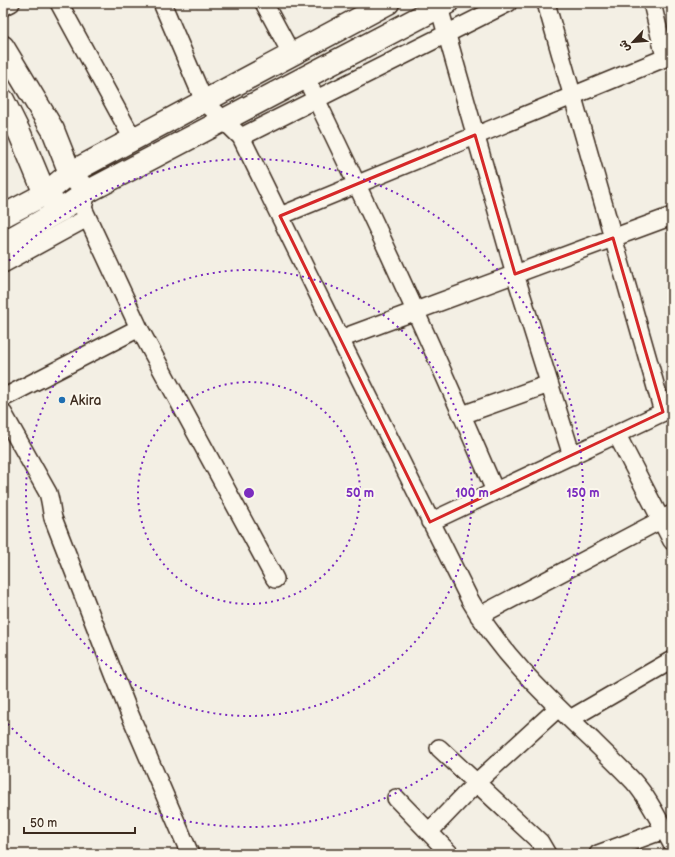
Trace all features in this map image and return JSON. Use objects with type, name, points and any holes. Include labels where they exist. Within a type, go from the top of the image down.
[{"type":"main road","points":[[3,216],[45,194],[70,173],[292,55],[378,5]]},
{"type":"main road","points":[[3,243],[61,210],[86,206],[225,120],[443,5]]},
{"type":"main road","points":[[3,47],[53,130],[70,173],[86,206]]},
{"type":"main road","points":[[3,100],[10,130],[45,194],[61,210]]},
{"type":"street","points":[[3,7],[11,3]]},
{"type":"street","points":[[59,3],[133,139]]},
{"type":"street","points":[[162,3],[204,101],[241,137],[430,522],[479,616],[508,655],[558,708],[634,782],[668,837],[598,854]]},
{"type":"street","points":[[264,3],[292,55]]},
{"type":"street","points":[[241,137],[508,3]]},
{"type":"street","points":[[430,522],[668,410],[613,238],[546,3]]},
{"type":"street","points":[[280,216],[669,56],[652,3]]},
{"type":"street","points":[[443,5],[447,33],[515,274],[572,456]]},
{"type":"street","points":[[306,78],[415,311],[495,491]]},
{"type":"street","points":[[3,264],[86,206],[139,328],[275,579]]},
{"type":"street","points":[[340,339],[672,216]]},
{"type":"street","points":[[3,398],[139,328]]},
{"type":"street","points":[[462,415],[549,384]]},
{"type":"street","points":[[3,413],[48,494],[52,518],[128,710],[190,854]]},
{"type":"street","points":[[617,435],[666,517],[672,541]]},
{"type":"street","points":[[479,616],[666,517]]},
{"type":"street","points":[[570,719],[672,660]]},
{"type":"street","points":[[429,832],[477,782],[558,708]]},
{"type":"street","points":[[438,748],[477,782],[540,842],[547,854]]},
{"type":"street","points":[[396,798],[450,854]]},
{"type":"highlighted area","points":[[475,135],[515,274],[613,238],[663,412],[430,522],[280,216]]},
{"type":"place","name":"Akira","points":[[62,400]]}]
